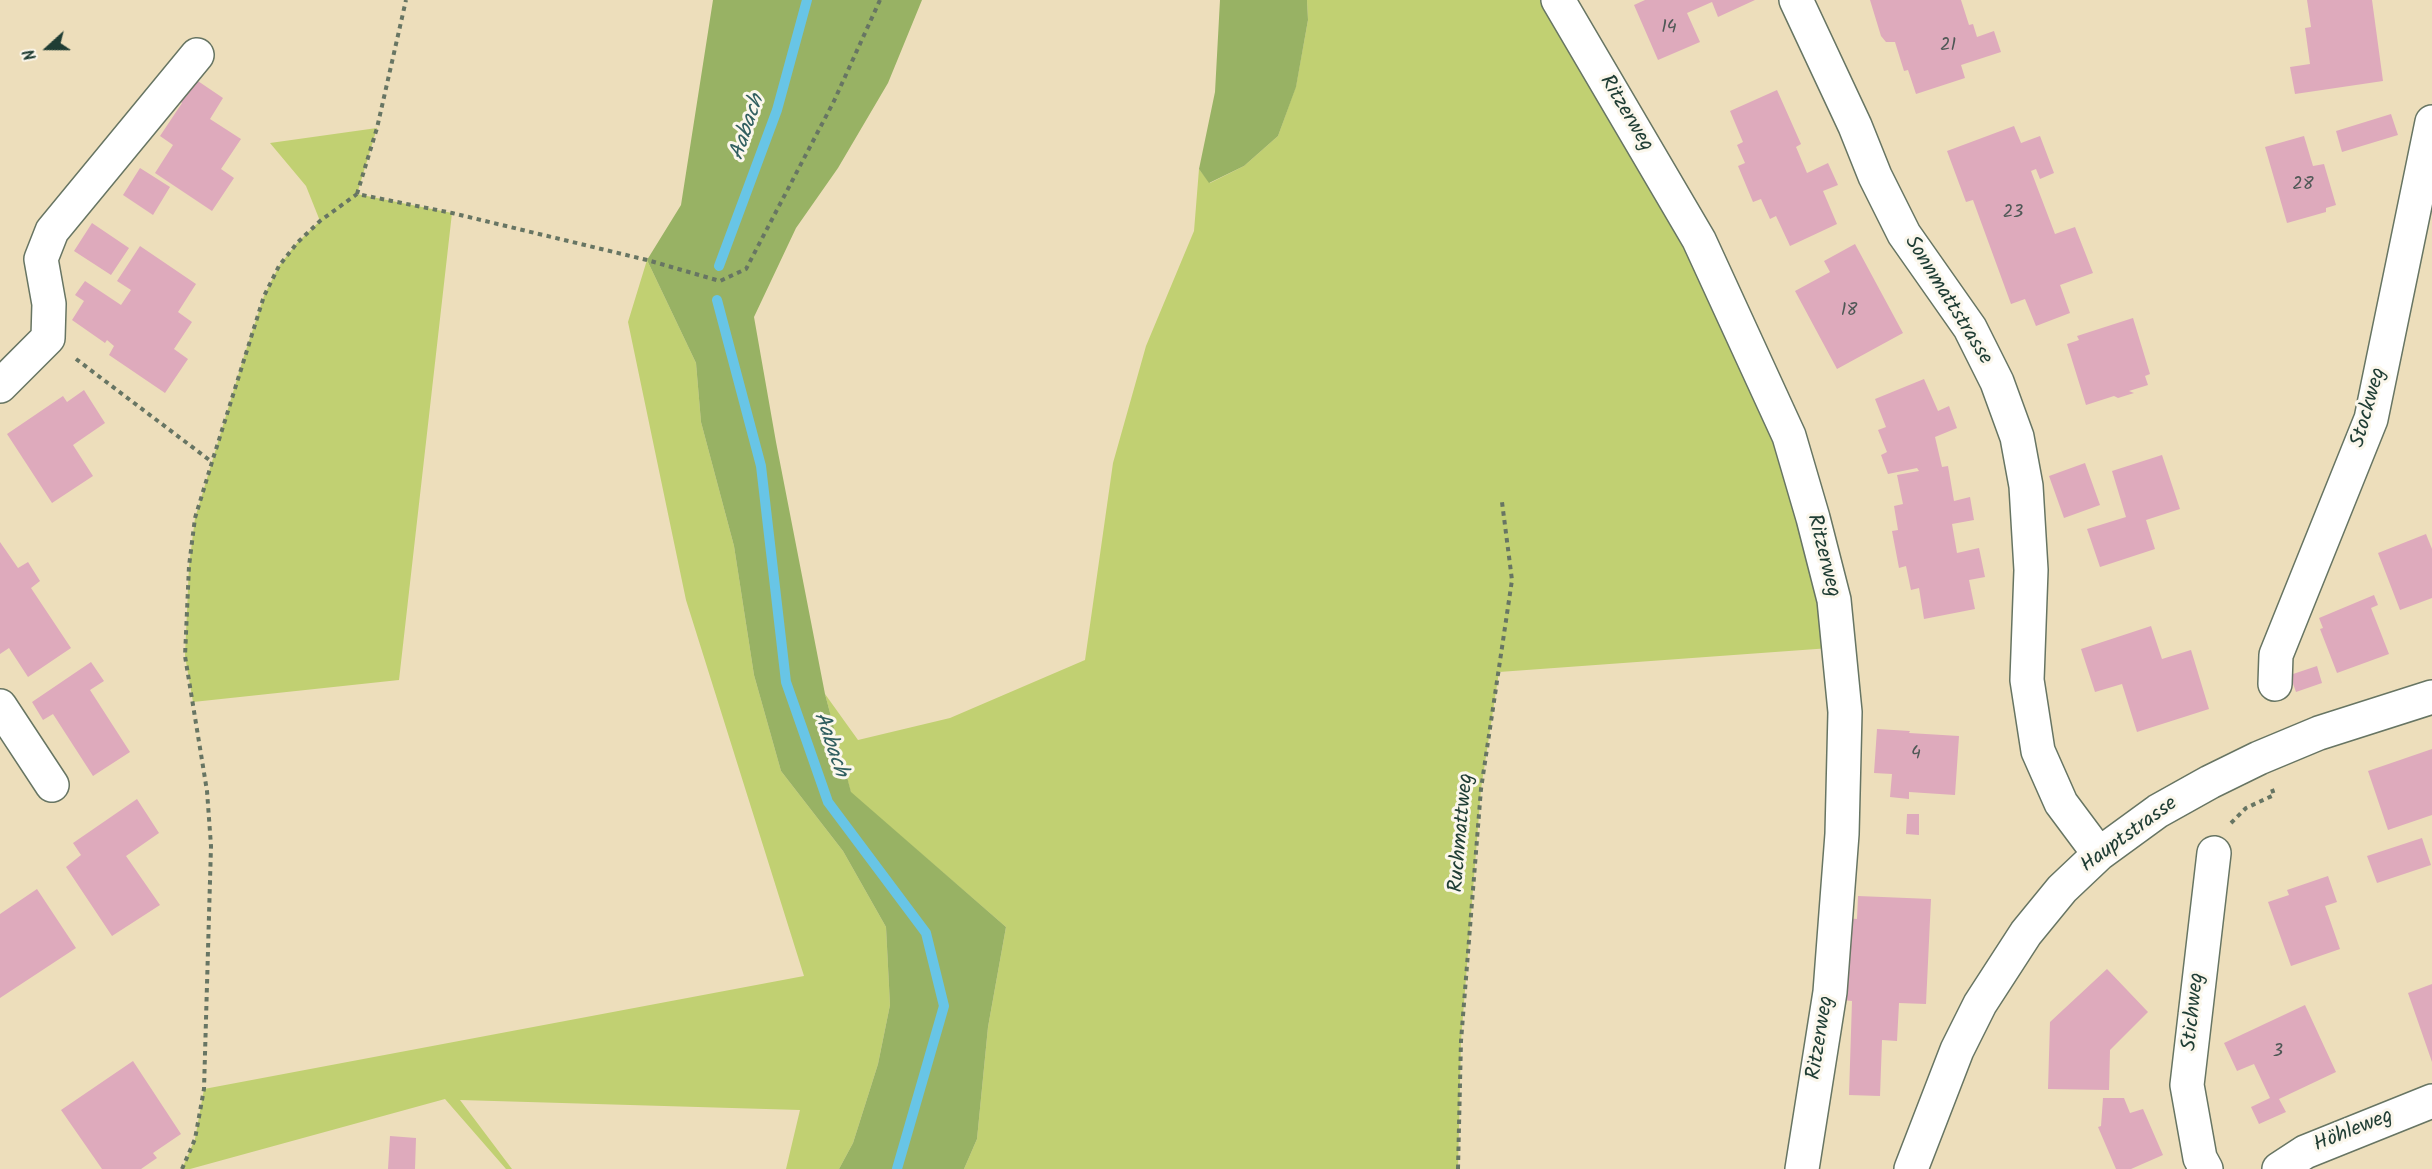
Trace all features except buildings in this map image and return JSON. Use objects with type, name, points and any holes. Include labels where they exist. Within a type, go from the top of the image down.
[{"type":"street","name":"Ritzerweg","points":[[1558,0],[1699,240],[1789,436],[1834,600],[1845,712],[1842,834],[1830,992],[1802,1169]]},
{"type":"street","name":"Sonnmattstrasse","points":[[1796,0],[1855,126],[1875,176],[1904,234],[1970,328],[1997,382],[2017,437],[2026,486],[2031,570],[2027,680],[2038,751],[2061,803],[2098,854]]},
{"type":"street","points":[[0,386],[48,338],[49,304],[41,259],[52,231],[197,55]]},
{"type":"street","name":"Stockweg","points":[[2275,684],[2276,655],[2371,419],[2432,122]]},
{"type":"street","name":"Hauptstrasse","points":[[1911,1169],[1957,1050],[1980,1004],[2026,933],[2062,889],[2098,854],[2158,811],[2259,758],[2319,733],[2432,697]]},
{"type":"street","points":[[0,706],[52,785]]},
{"type":"street","name":"Stichweg","points":[[2206,1169],[2200,1158],[2187,1085],[2214,853]]},
{"type":"street","name":"Höhleweg","points":[[2279,1169],[2305,1152],[2432,1101]]},
{"type":"path","points":[[182,1169],[195,1140],[204,1089],[211,846],[207,791],[185,656],[189,566],[195,518],[264,296],[279,266],[297,243],[320,221],[357,194],[377,128],[406,0]]},
{"type":"path","points":[[357,194],[463,216],[647,260],[720,281],[746,269],[834,101],[880,0]]},
{"type":"path","points":[[48,338],[212,462]]},
{"type":"path","name":"Ruchmattweg","points":[[1458,1169],[1461,1041],[1481,789],[1512,580],[1502,502]]},
{"type":"green space","points":[[713,0],[922,0],[888,83],[838,168],[796,228],[754,317],[825,694],[851,792],[1006,927],[988,1027],[977,1139],[964,1169],[839,1169],[853,1143],[878,1064],[890,1005],[886,927],[843,851],[781,771],[754,675],[734,546],[701,422],[696,363],[647,260],[681,205]]},
{"type":"green space","points":[[1220,0],[1307,0],[1308,20],[1296,87],[1278,136],[1244,166],[1209,183],[1199,169],[1215,92]]},
{"type":"green space","points":[[1307,0],[1564,0],[1794,436],[1844,647],[1499,672],[1481,789],[1461,1041],[1458,1169],[964,1169],[977,1139],[988,1027],[1006,927],[851,793],[825,694],[858,740],[950,718],[1085,660],[1113,463],[1146,346],[1194,231],[1199,169],[1210,183],[1244,166],[1278,136],[1296,86],[1308,20]]},
{"type":"green space","points":[[377,128],[357,194],[452,213],[399,680],[193,702],[185,656],[189,566],[195,518],[264,296],[279,266],[297,243],[320,221],[306,186],[270,143]]},
{"type":"green space","points":[[647,260],[696,363],[701,422],[734,546],[754,675],[781,771],[843,851],[886,927],[890,1005],[878,1064],[853,1143],[839,1169],[786,1169],[800,1110],[460,1100],[512,1169],[506,1169],[445,1099],[190,1169],[182,1169],[195,1139],[204,1089],[804,976],[686,600],[628,322]]},
{"type":"waterway","name":"Aabach","points":[[719,266],[777,110],[807,0]]},
{"type":"waterway","name":"Aabach","points":[[717,300],[761,466],[786,682],[828,802],[926,933],[944,1006],[897,1169]]}]
